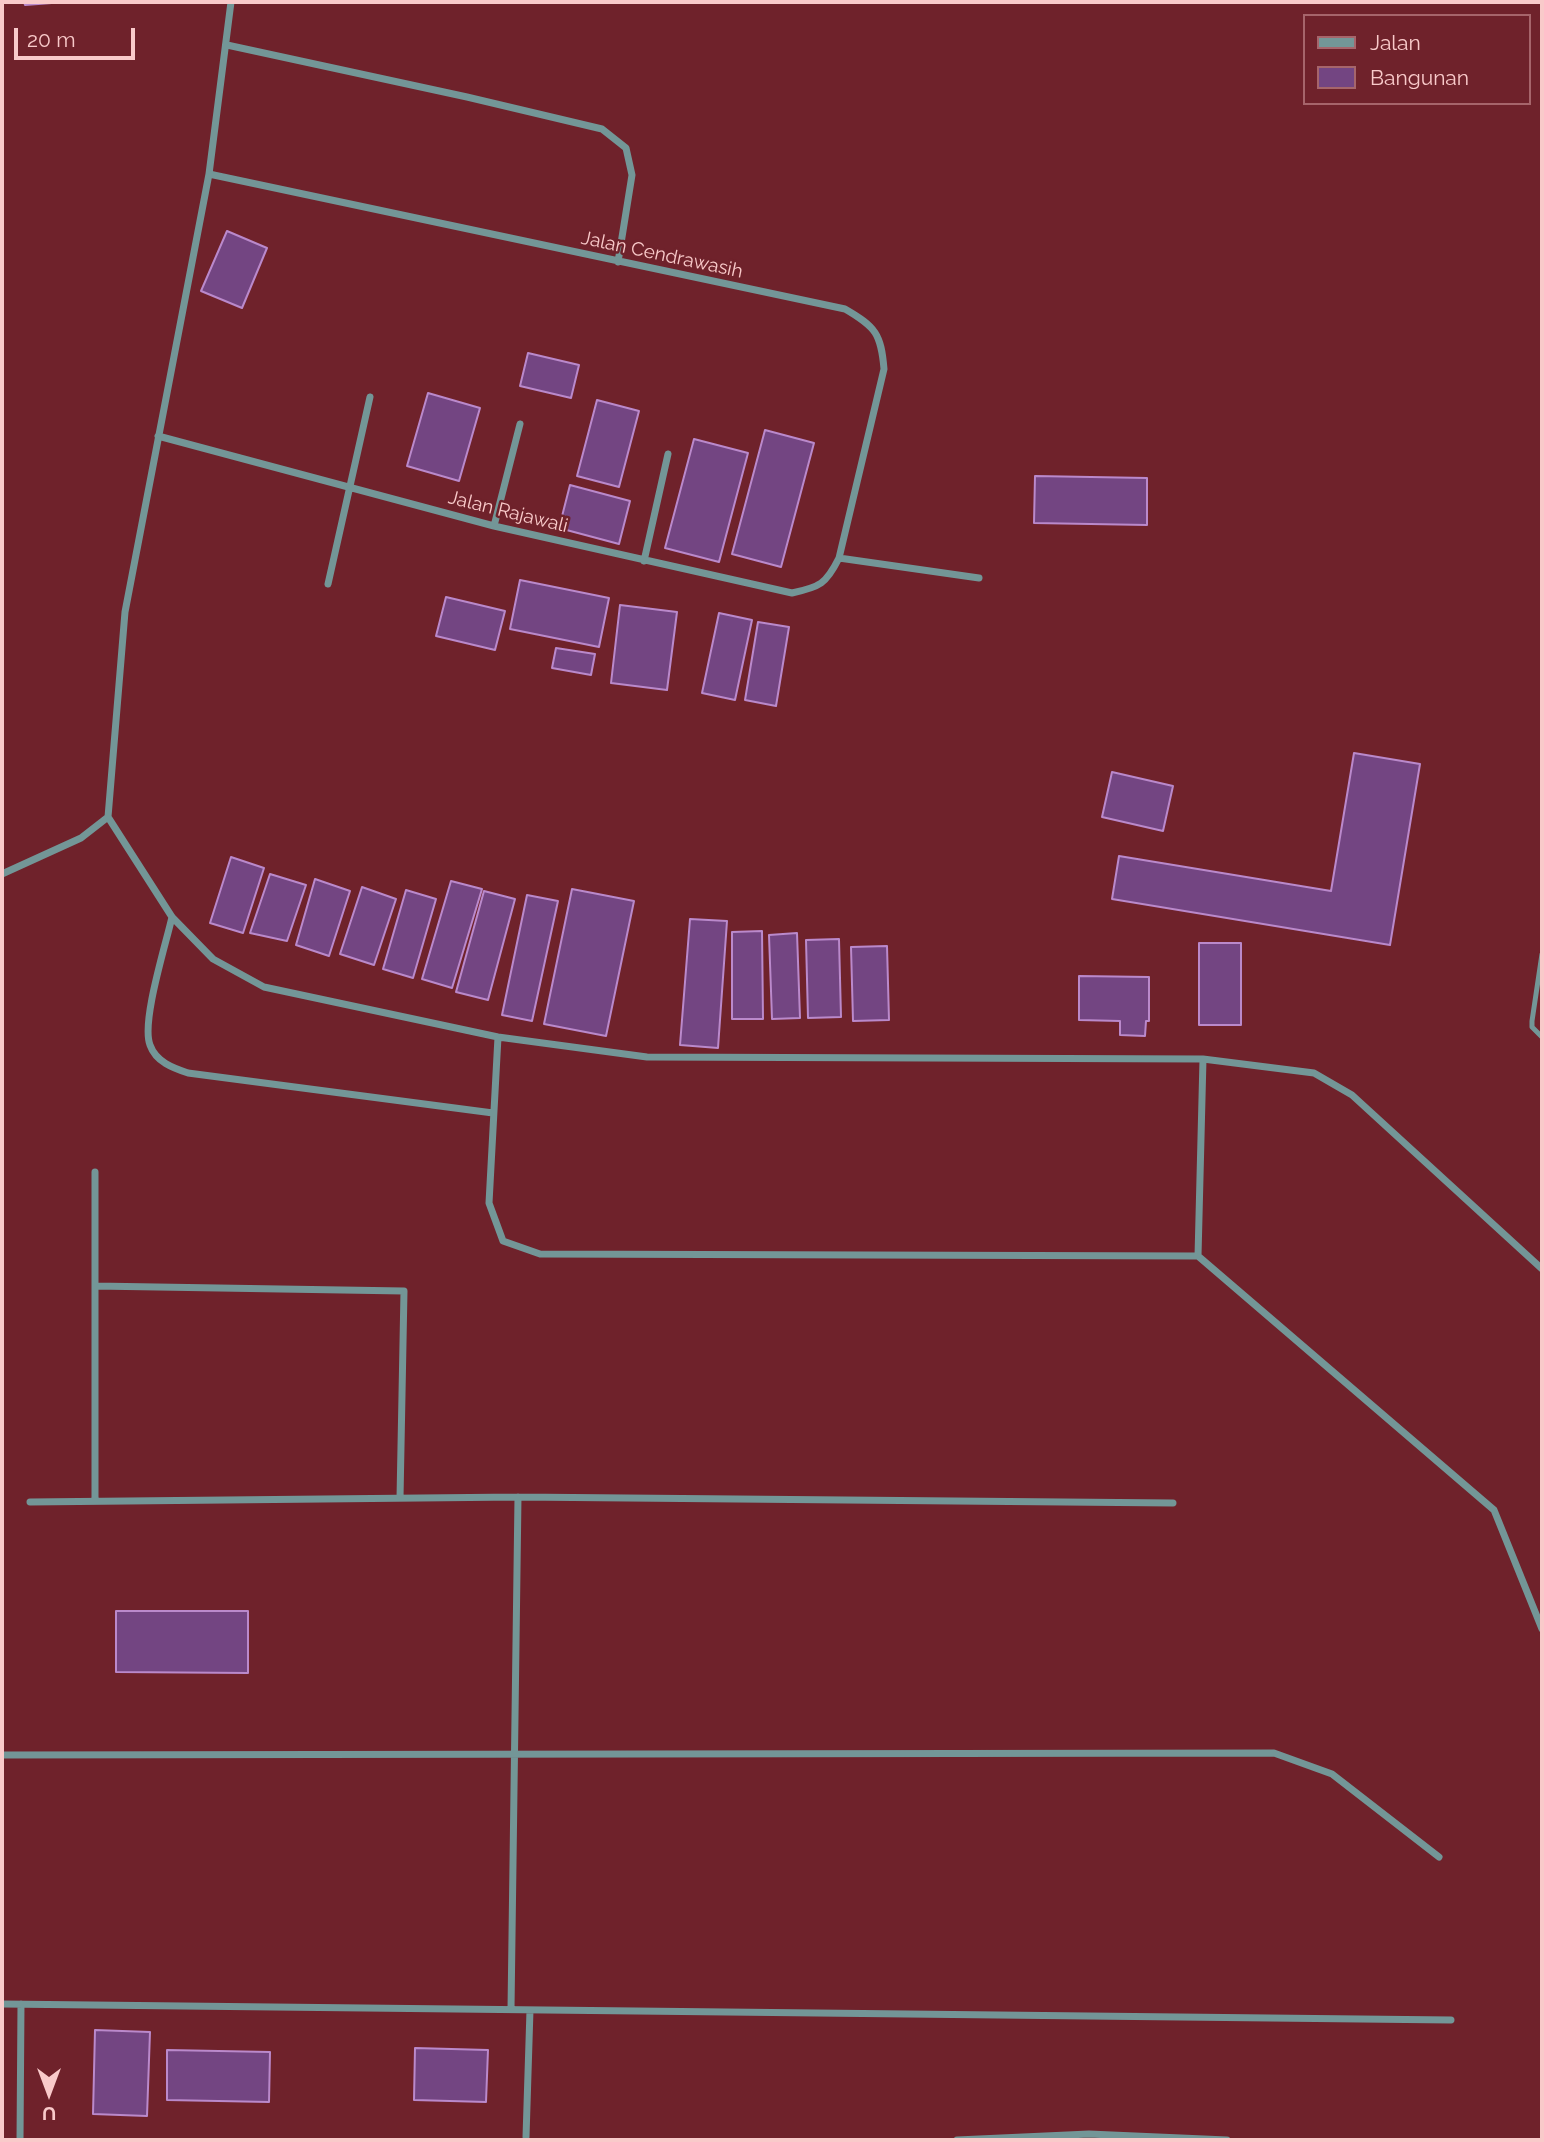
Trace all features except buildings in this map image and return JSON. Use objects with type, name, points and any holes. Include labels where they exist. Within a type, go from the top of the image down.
[{"type":"street","points":[[231,2],[209,174],[125,612],[108,817],[172,917],[212,959],[264,987],[498,1037],[647,1056],[1203,1059],[1314,1073],[1352,1095],[1542,1269]]},
{"type":"street","points":[[226,45],[602,129],[626,148],[632,175],[618,262]]},
{"type":"street","name":"Jalan Cendrawasih","points":[[209,174],[845,309],[867,322],[881,343],[884,369],[839,558]]},
{"type":"street","points":[[328,584],[370,397]]},
{"type":"street","points":[[494,526],[520,424]]},
{"type":"street","name":"Jalan Rajawali","points":[[158,436],[494,526],[792,593],[815,588],[831,575],[839,558]]},
{"type":"street","points":[[644,561],[668,454]]},
{"type":"street","points":[[839,558],[979,578]]},
{"type":"street","points":[[2,874],[81,838],[108,817]]},
{"type":"street","points":[[172,917],[147,1027],[150,1046],[164,1065],[188,1073],[493,1112]]},
{"type":"street","points":[[498,1037],[489,1203],[503,1241],[540,1254],[1198,1256],[1494,1510],[1542,1629]]},
{"type":"street","points":[[1198,1256],[1203,1059]]},
{"type":"street","points":[[95,1172],[95,1501]]},
{"type":"street","points":[[95,1286],[404,1291],[400,1498]]},
{"type":"street","points":[[511,2009],[518,1497]]},
{"type":"street","points":[[30,1502],[518,1497],[1172,1503]]},
{"type":"street","points":[[2,1755],[1274,1753],[1332,1774],[1439,1857]]},
{"type":"street","points":[[2,2004],[1451,2020]]},
{"type":"street","points":[[20,2140],[21,2004]]},
{"type":"street","points":[[526,2137],[530,2010]]},
{"type":"street","points":[[957,2140],[1089,2134],[1227,2140]]},
{"type":"lane","points":[[1542,954],[1532,1027],[1542,1037]]}]
